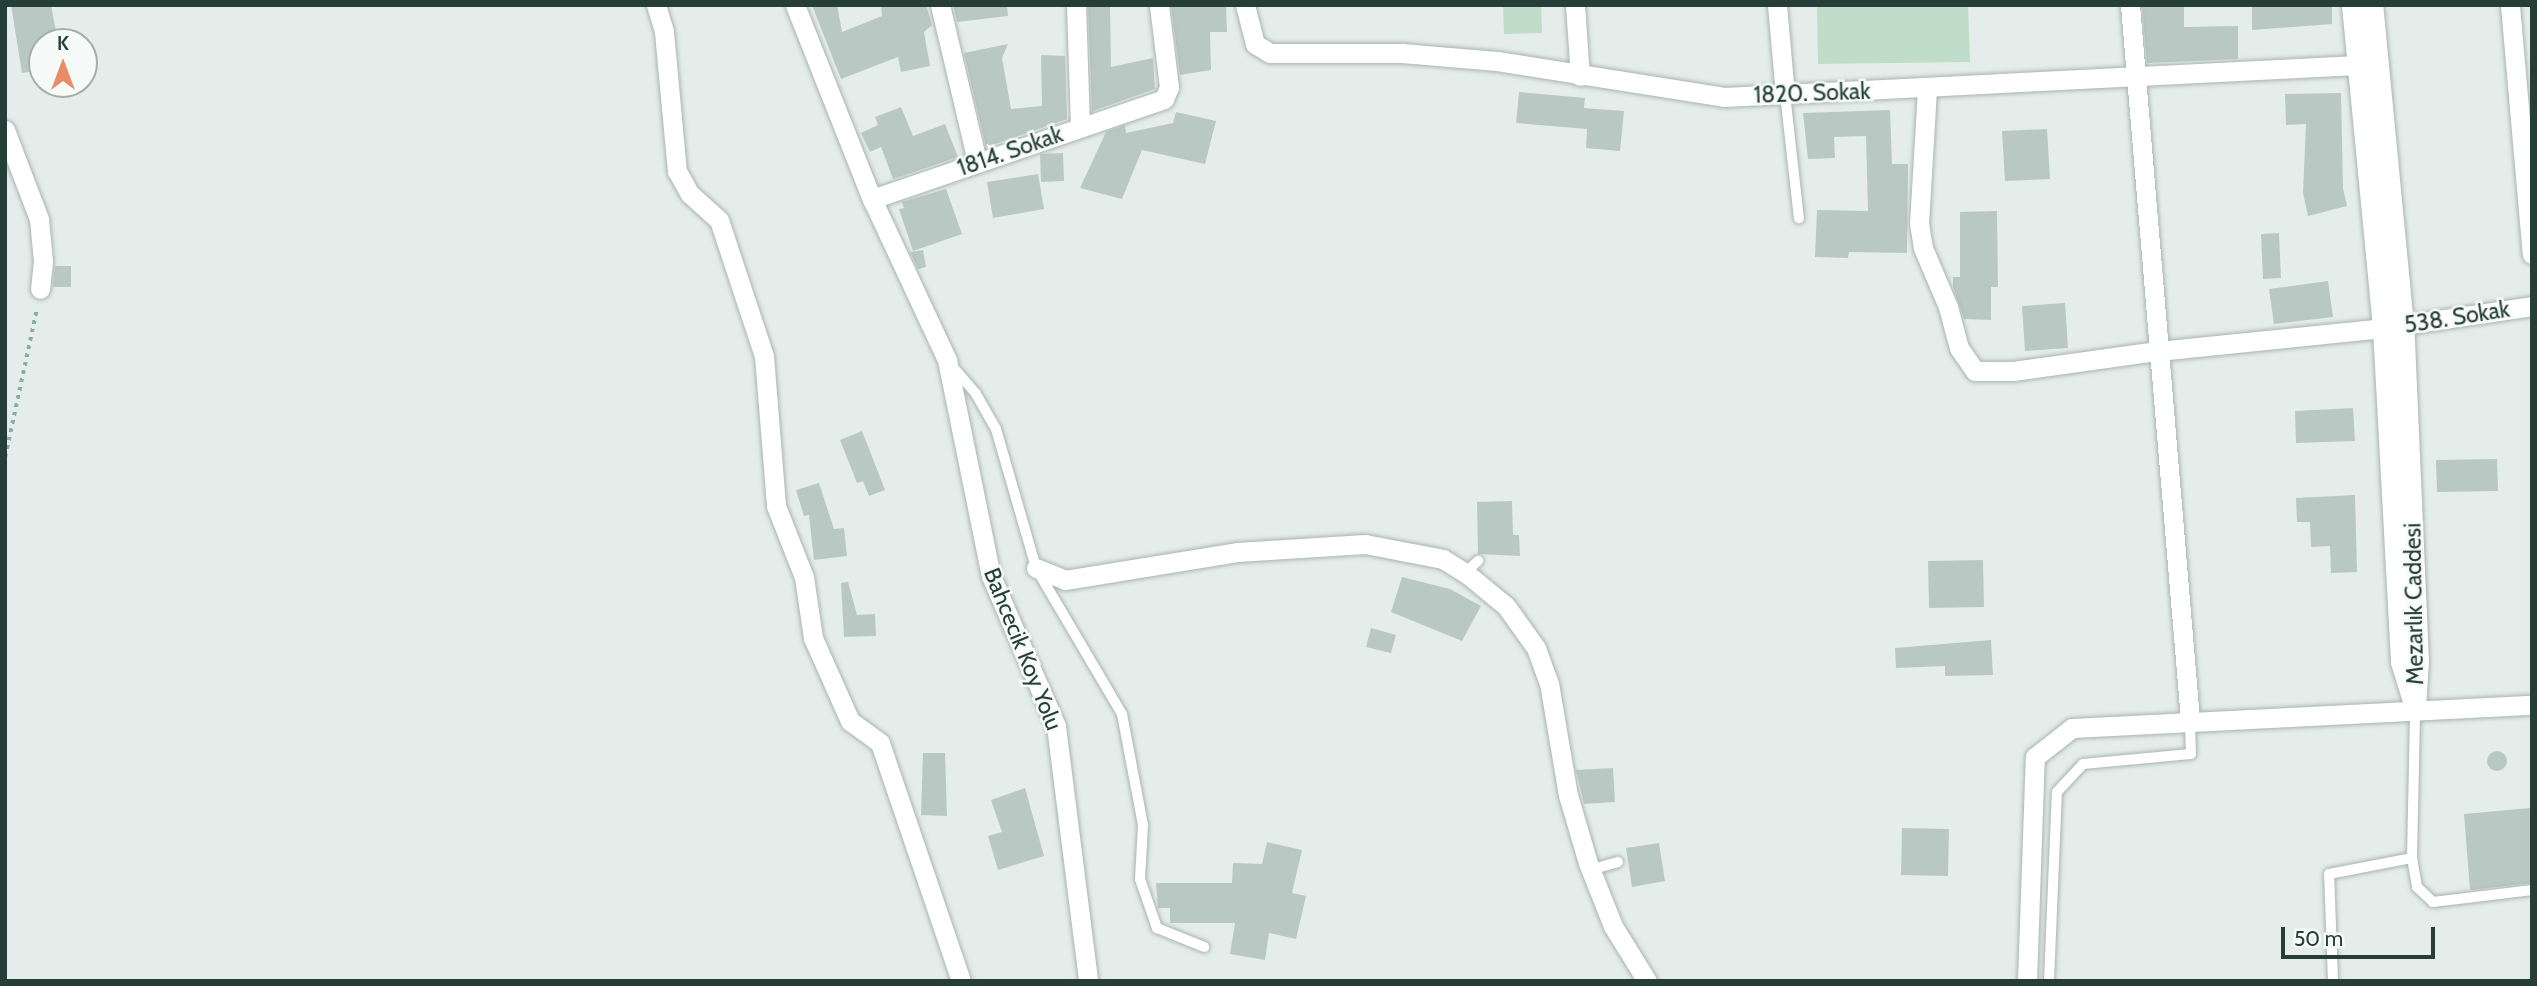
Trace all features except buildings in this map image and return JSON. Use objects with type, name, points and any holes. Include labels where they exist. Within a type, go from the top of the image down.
[{"type":"street","points":[[656,5],[664,32],[677,171],[690,194],[719,220],[764,356],[776,506],[804,577],[813,638],[850,721],[880,743],[961,981]]},
{"type":"street","name":"Bahcecik Koy Yolu","points":[[795,5],[872,199],[947,360],[991,576],[1056,726],[1088,981]]},
{"type":"street","points":[[940,5],[977,162]]},
{"type":"street","points":[[1076,5],[1080,127]]},
{"type":"street","name":"1814. Sokak","points":[[872,199],[1080,127],[1149,107],[1164,99],[1169,87],[1160,5]]},
{"type":"street","name":"1820. Sokak","points":[[1245,5],[1255,44],[1270,53],[1443,56],[1724,97],[2135,79],[2357,65]]},
{"type":"street","points":[[1575,5],[1580,76]]},
{"type":"street","points":[[1777,5],[1785,94]]},
{"type":"street","points":[[2130,5],[2190,719]]},
{"type":"street","name":"Mezarlık Caddesi","points":[[2352,5],[2357,65],[2393,327]]},
{"type":"street","name":"Mezarlık Caddesi","points":[[2372,5],[2393,327],[2401,662],[2415,707]]},
{"type":"street","points":[[2510,5],[2526,122],[2532,254]]},
{"type":"street","name":"538. Sokak","points":[[1927,89],[1919,223],[1923,248],[1966,363],[1975,371],[2013,371],[2158,351],[2393,327],[2532,306]]},
{"type":"street","points":[[5,130],[38,219],[43,261],[40,289]]},
{"type":"street","points":[[1036,568],[1065,580],[1237,552],[1364,544],[1471,567],[1506,606],[1536,648],[1549,683],[1567,795],[1590,870],[1613,926],[1647,981]]},
{"type":"street","points":[[2027,981],[2035,757],[2071,728],[2415,707],[2532,705]]},
{"type":"lane","points":[[1785,94],[1799,218]]},
{"type":"lane","points":[[947,360],[976,394],[996,429],[1036,568],[1122,713],[1143,825],[1140,879],[1157,928],[1204,947]]},
{"type":"lane","points":[[2415,707],[2412,858],[2417,887],[2433,902],[2532,890]]},
{"type":"lane","points":[[2049,981],[2057,792],[2083,764],[2191,754],[2190,719]]},
{"type":"lane","points":[[2333,981],[2329,874],[2412,858]]},
{"type":"lane","points":[[1590,870],[1618,862]]},
{"type":"path","points":[[5,457],[40,289]]},
{"type":"green space","points":[[1503,5],[1541,5],[1542,33],[1504,34]]},
{"type":"green space","points":[[1817,5],[1968,5],[1970,62],[1818,64]]}]
